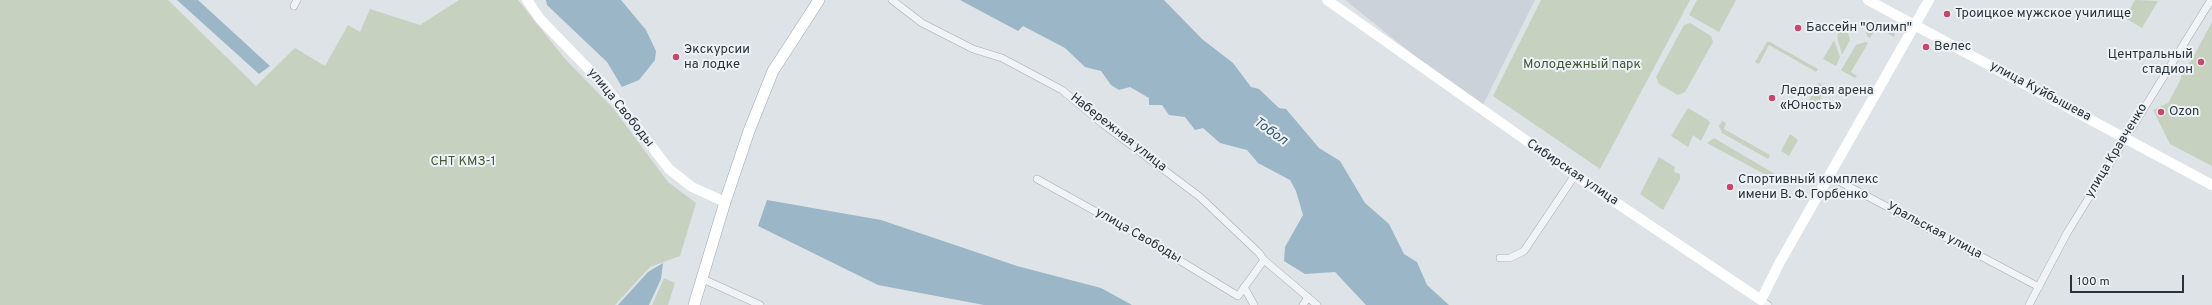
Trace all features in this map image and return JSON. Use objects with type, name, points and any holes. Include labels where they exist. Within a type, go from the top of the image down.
[{"type":"main road","points":[[694,305],[725,202],[749,131],[773,71],[819,0]]},
{"type":"street","name":"улица Свободы","points":[[528,0],[540,19],[605,86],[669,169],[692,187],[725,202]]},
{"type":"street","name":"Набережная улица","points":[[892,0],[922,22],[973,49],[1002,58],[1062,90],[1103,124],[1200,196],[1259,253],[1264,260],[1317,305]]},
{"type":"street","name":"Сибирская улица","points":[[1327,0],[1574,175],[1765,303]]},
{"type":"street","name":"улица Куйбышева","points":[[1868,0],[2059,104],[2125,136],[2212,185]]},
{"type":"street","points":[[1765,303],[1780,262],[1929,0]]},
{"type":"street","name":"улица Кравченко","points":[[2029,305],[2067,232],[2125,136],[2211,0]]},
{"type":"street","points":[[1500,258],[1510,258],[1524,251],[1574,175]]},
{"type":"street","name":"Уральская улица","points":[[1829,176],[2039,287]]},
{"type":"street","name":"улица Свободы","points":[[1037,179],[1138,235],[1238,296],[1244,287]]},
{"type":"street","points":[[1254,305],[1244,287],[1264,260]]},
{"type":"street","points":[[703,279],[760,305]]},
{"type":"street","points":[[1302,305],[1308,298]]},
{"type":"shaded area","points":[[1345,0],[1535,0],[1481,109]]},
{"type":"green space","name":"СНТ КМЗ-1","points":[[0,0],[168,0],[256,86],[295,48],[325,66],[348,25],[360,32],[370,9],[420,25],[459,0],[518,0],[566,60],[613,108],[668,182],[696,203],[680,256],[650,267],[615,305],[0,305]]},
{"type":"green space","name":"Молодежный парк","points":[[1541,0],[1690,0],[1600,169],[1493,96]]},
{"type":"green space","points":[[1697,0],[1736,0],[1719,32],[1689,15]]},
{"type":"green space","points":[[2135,0],[2158,1],[2142,28],[2125,18]]},
{"type":"green space","points":[[1872,20],[1895,34],[1894,37],[1877,27],[1870,38],[1867,36],[1865,28],[1869,21]]},
{"type":"green space","name":"Центральный стадион","points":[[2212,22],[2212,166],[2170,144],[2153,110],[2168,103],[2180,81],[2183,70],[2191,61]]},
{"type":"green space","points":[[1690,23],[1711,36],[1713,42],[1685,92],[1678,95],[1659,84],[1656,77],[1684,25]]},
{"type":"green space","points":[[1841,29],[1848,33],[1850,40],[1842,55],[1837,36]]},
{"type":"green space","points":[[1834,40],[1840,57],[1836,66],[1823,59]]},
{"type":"green space","points":[[1767,42],[1770,42],[1818,69],[1816,72],[1769,45],[1759,64],[1755,62]]},
{"type":"green space","points":[[1865,42],[1868,43],[1851,72],[1857,76],[1855,78],[1841,70],[1856,45]]},
{"type":"green space","points":[[1819,83],[1827,87],[1816,107],[1808,102]]},
{"type":"green space","points":[[1688,108],[1708,120],[1710,123],[1701,141],[1693,135],[1688,147],[1671,136]]},
{"type":"green space","points":[[1722,121],[1726,123],[1724,129],[1770,155],[1768,159],[1722,133],[1719,126]]},
{"type":"green space","points":[[1790,134],[1798,140],[1789,156],[1781,151]]},
{"type":"green space","points":[[1714,138],[1780,177],[1779,182],[1707,143]]},
{"type":"green space","points":[[1659,157],[1675,167],[1674,172],[1680,174],[1680,179],[1663,210],[1640,194]]},
{"type":"green space","points":[[664,278],[675,283],[668,305],[652,305]]},
{"type":"water","points":[[177,0],[198,0],[270,66],[259,74]]},
{"type":"water","points":[[546,0],[621,0],[646,30],[656,51],[655,60],[639,80],[622,87],[607,62],[547,5]]},
{"type":"water","name":"Тобол","points":[[960,0],[1164,0],[1202,39],[1233,63],[1251,87],[1259,89],[1279,108],[1286,109],[1319,148],[1340,161],[1365,203],[1389,224],[1404,254],[1417,262],[1427,285],[1449,305],[1366,305],[1335,272],[1305,274],[1284,261],[1285,247],[1303,215],[1296,191],[1290,180],[1258,163],[1247,150],[1220,143],[1203,128],[1195,130],[1185,117],[1169,115],[1162,105],[1149,105],[1149,98],[1130,87],[1119,90],[1111,85],[1101,71],[1085,67],[1065,48],[1023,26],[1018,31]]},
{"type":"water","points":[[767,200],[881,220],[1017,266],[1101,288],[1132,305],[984,305],[878,285],[758,226]]},
{"type":"water","points":[[663,263],[661,279],[649,305],[618,305],[648,272]]},
{"type":"place","name":"Троицкое мужское училище","points":[[1947,14]]},
{"type":"place","name":"Бассейн \"Олимп\"","points":[[1798,28]]},
{"type":"place","name":"Велес","points":[[1926,47]]},
{"type":"place","name":"Экскурсии на лодке","points":[[676,57]]},
{"type":"place","name":"Центральный стадион","points":[[2201,62]]},
{"type":"place","name":"Ледовая арена «Юность»","points":[[1772,98]]},
{"type":"place","name":"Ozon","points":[[2161,112]]},
{"type":"place","name":"Спортивный комплекс имени В. Ф. Горбенко","points":[[1730,187]]}]
